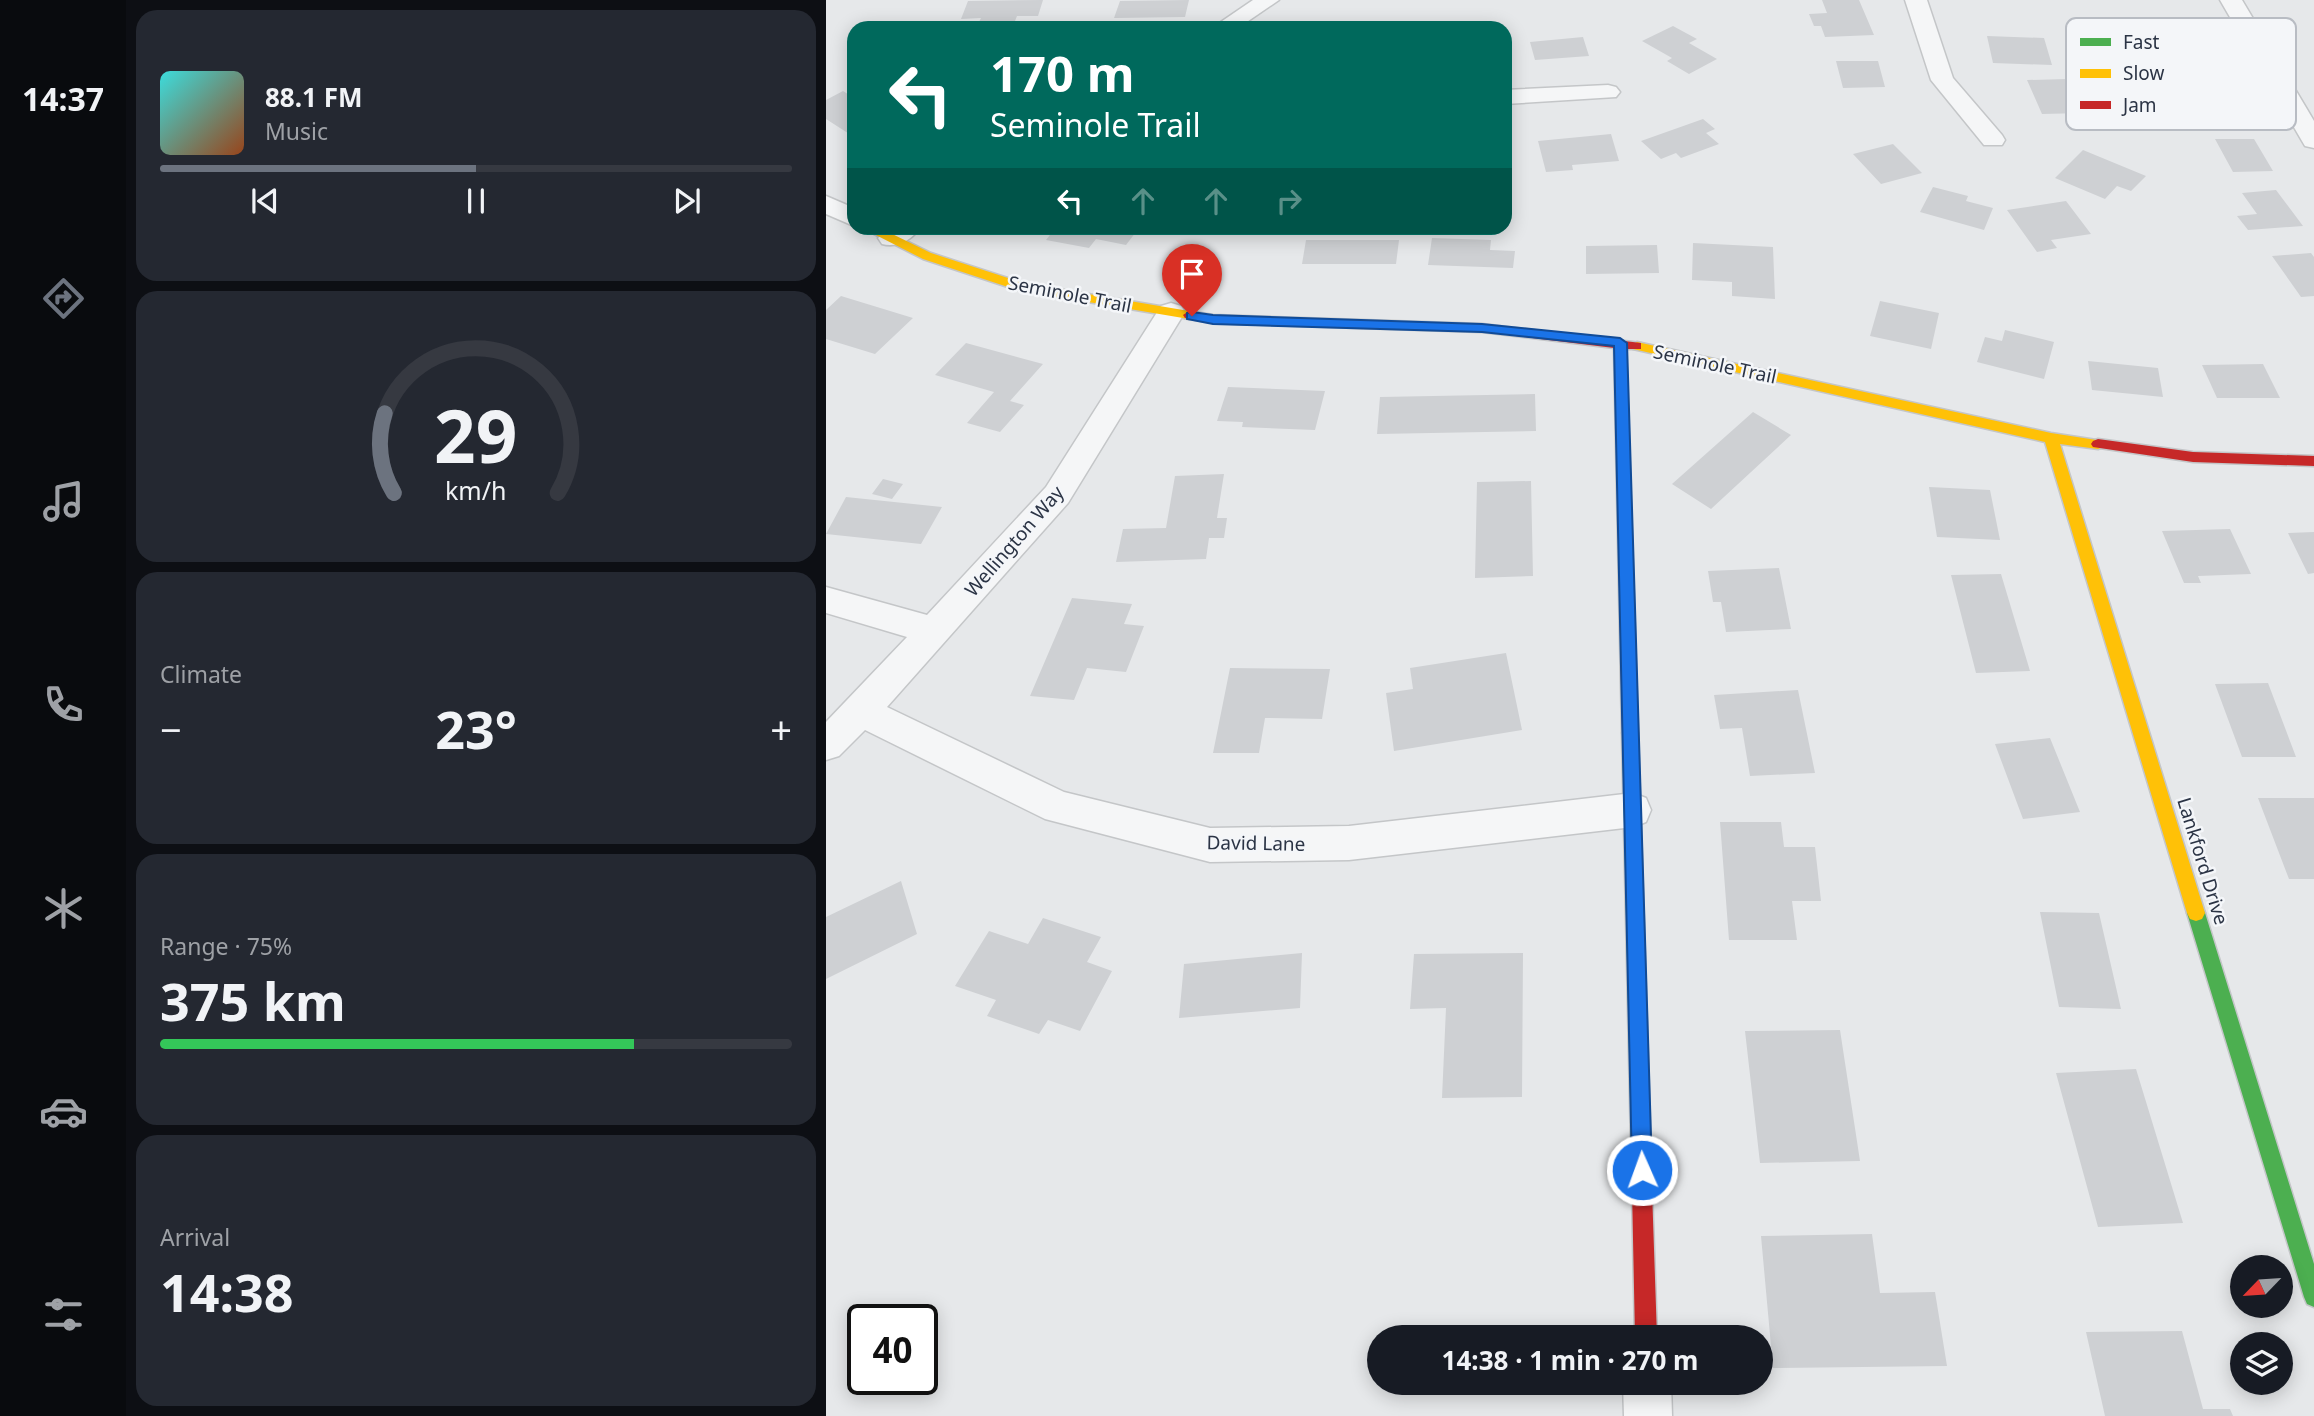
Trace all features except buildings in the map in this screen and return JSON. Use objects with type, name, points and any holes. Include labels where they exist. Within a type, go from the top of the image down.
[{"type":"street","points":[[1234,21],[1268,0]]},
{"type":"street","points":[[1916,0],[1941,80],[1993,140]]},
{"type":"street","points":[[2231,0],[2242,18]]},
{"type":"street","points":[[1512,97],[1608,92]]},
{"type":"street","points":[[2296,110],[2314,141]]},
{"type":"street","points":[[826,204],[847,214]]},
{"type":"street","name":"Seminole Trail","points":[[896,235],[927,256],[1021,287],[1213,319],[1482,328],[1620,343],[2051,438],[2193,457],[2314,461]]},
{"type":"street","name":"Wellington Way","points":[[826,745],[862,711],[1058,495],[1171,312]]},
{"type":"street","points":[[1620,343],[1646,1325]]},
{"type":"street","name":"Lankford Drive","points":[[2051,438],[2314,1297]]},
{"type":"street","points":[[826,600],[934,631]]},
{"type":"street","name":"David Lane","points":[[862,711],[1058,807],[1210,845],[1349,844],[1633,810]]},
{"type":"street","points":[[1647,1395],[1648,1416]]},
{"type":"traffic: fast","points":[[1630,733],[1642,1190]]},
{"type":"traffic: fast","points":[[2196,913],[2314,1297]]},
{"type":"traffic: slow","points":[[886,235],[927,256],[1021,287],[1189,315]]},
{"type":"traffic: slow","points":[[1637,346],[2051,438],[2098,444]]},
{"type":"traffic: slow","points":[[2051,438],[2196,913]]},
{"type":"traffic: jam","points":[[1189,315],[1213,319],[1482,328],[1637,346]]},
{"type":"traffic: jam","points":[[1620,343],[1630,733]]},
{"type":"traffic: jam","points":[[2098,444],[2193,457],[2314,461]]},
{"type":"traffic: jam","points":[[1642,1190],[1646,1325]]},
{"type":"route","points":[[1192,316],[1213,319],[1482,328],[1620,343],[1642,1170]]}]
